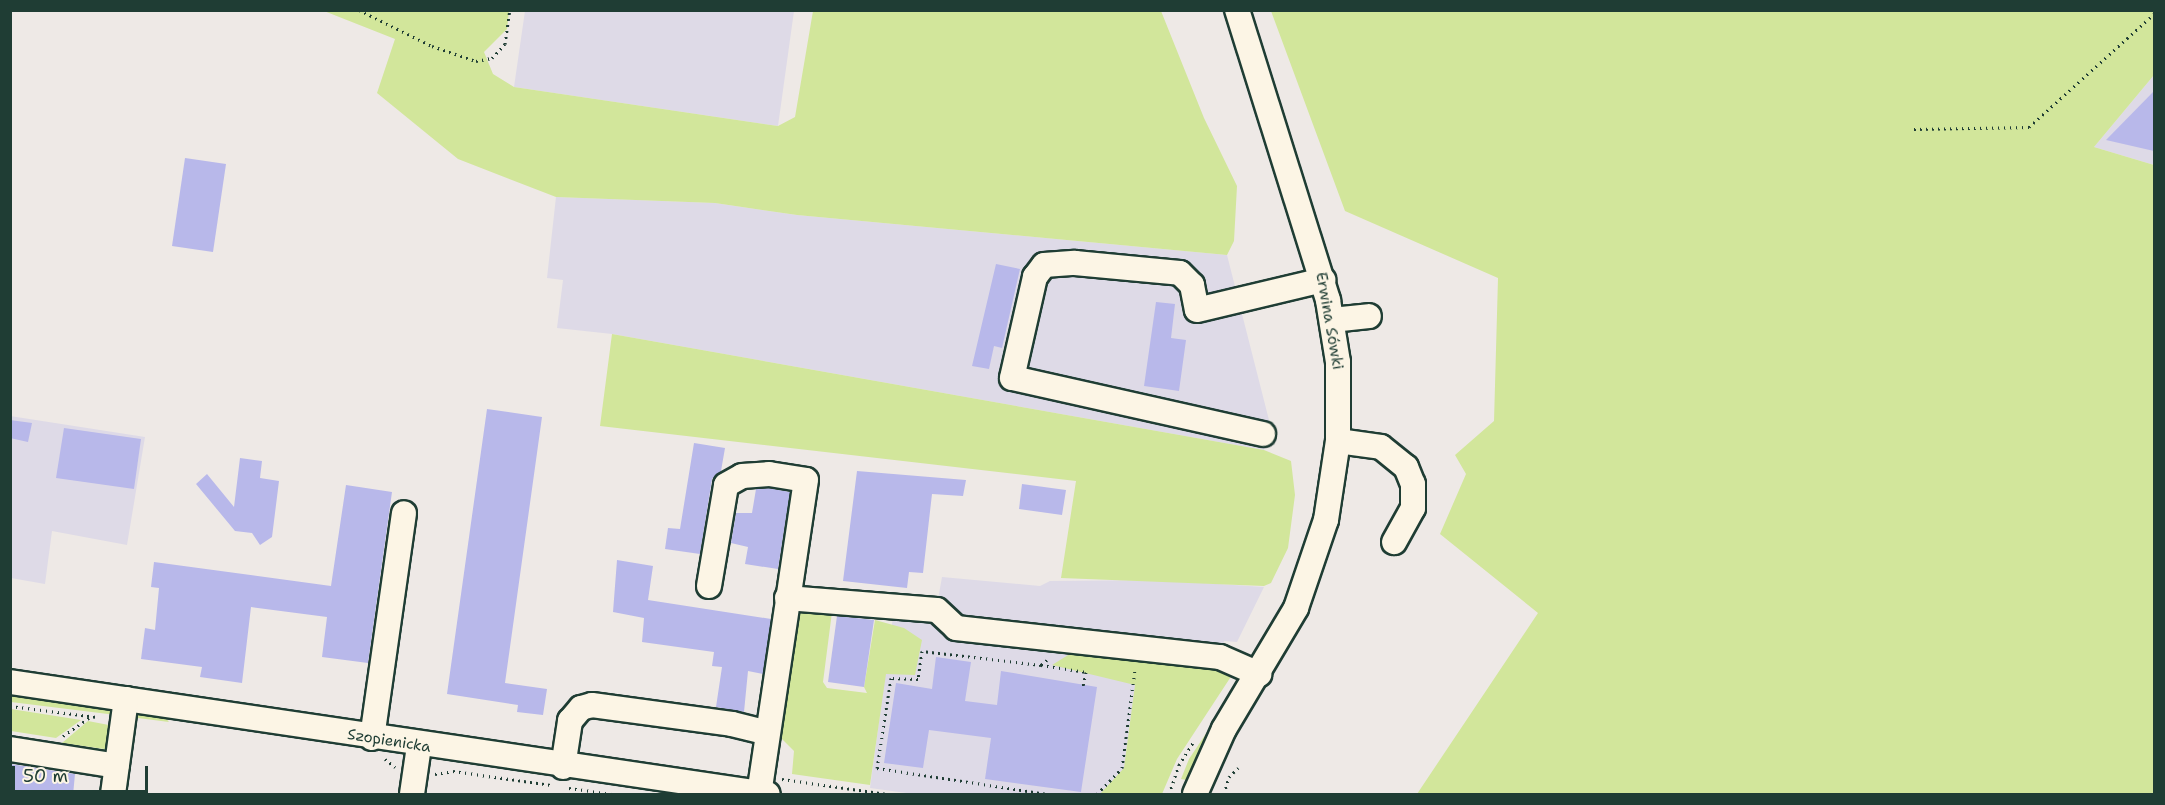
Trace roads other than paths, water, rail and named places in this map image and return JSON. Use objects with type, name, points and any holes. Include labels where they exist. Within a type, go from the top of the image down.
[{"type":"street","name":"Erwina Sówki","points":[[1195,795],[1224,729],[1291,619],[1314,561],[1331,498],[1338,441],[1340,393],[1332,320],[1323,280],[1237,10]]},
{"type":"street","points":[[1263,434],[1012,378],[1035,277],[1044,265],[1075,263],[1180,273],[1192,285],[1197,310],[1323,280]]},
{"type":"street","points":[[1332,320],[1369,316]]},
{"type":"street","points":[[1338,441],[1381,447],[1406,467],[1413,484],[1413,508],[1394,542]]},
{"type":"street","points":[[709,586],[726,485],[742,476],[768,474],[806,480],[768,733],[764,794]]},
{"type":"street","points":[[372,738],[404,513]]},
{"type":"street","points":[[788,598],[937,610],[956,628],[1220,657],[1259,674]]},
{"type":"street","name":"Szopienicka","points":[[10,682],[419,746],[562,780],[764,794]]},
{"type":"street","points":[[112,795],[126,699]]},
{"type":"street","points":[[562,780],[570,721],[581,708],[592,705],[732,724],[768,733]]},
{"type":"street","points":[[412,795],[419,746]]},
{"type":"street","points":[[10,749],[117,765]]},
{"type":"street","name":"Erwina Sówki","points":[[1211,759],[1214,795]]}]
